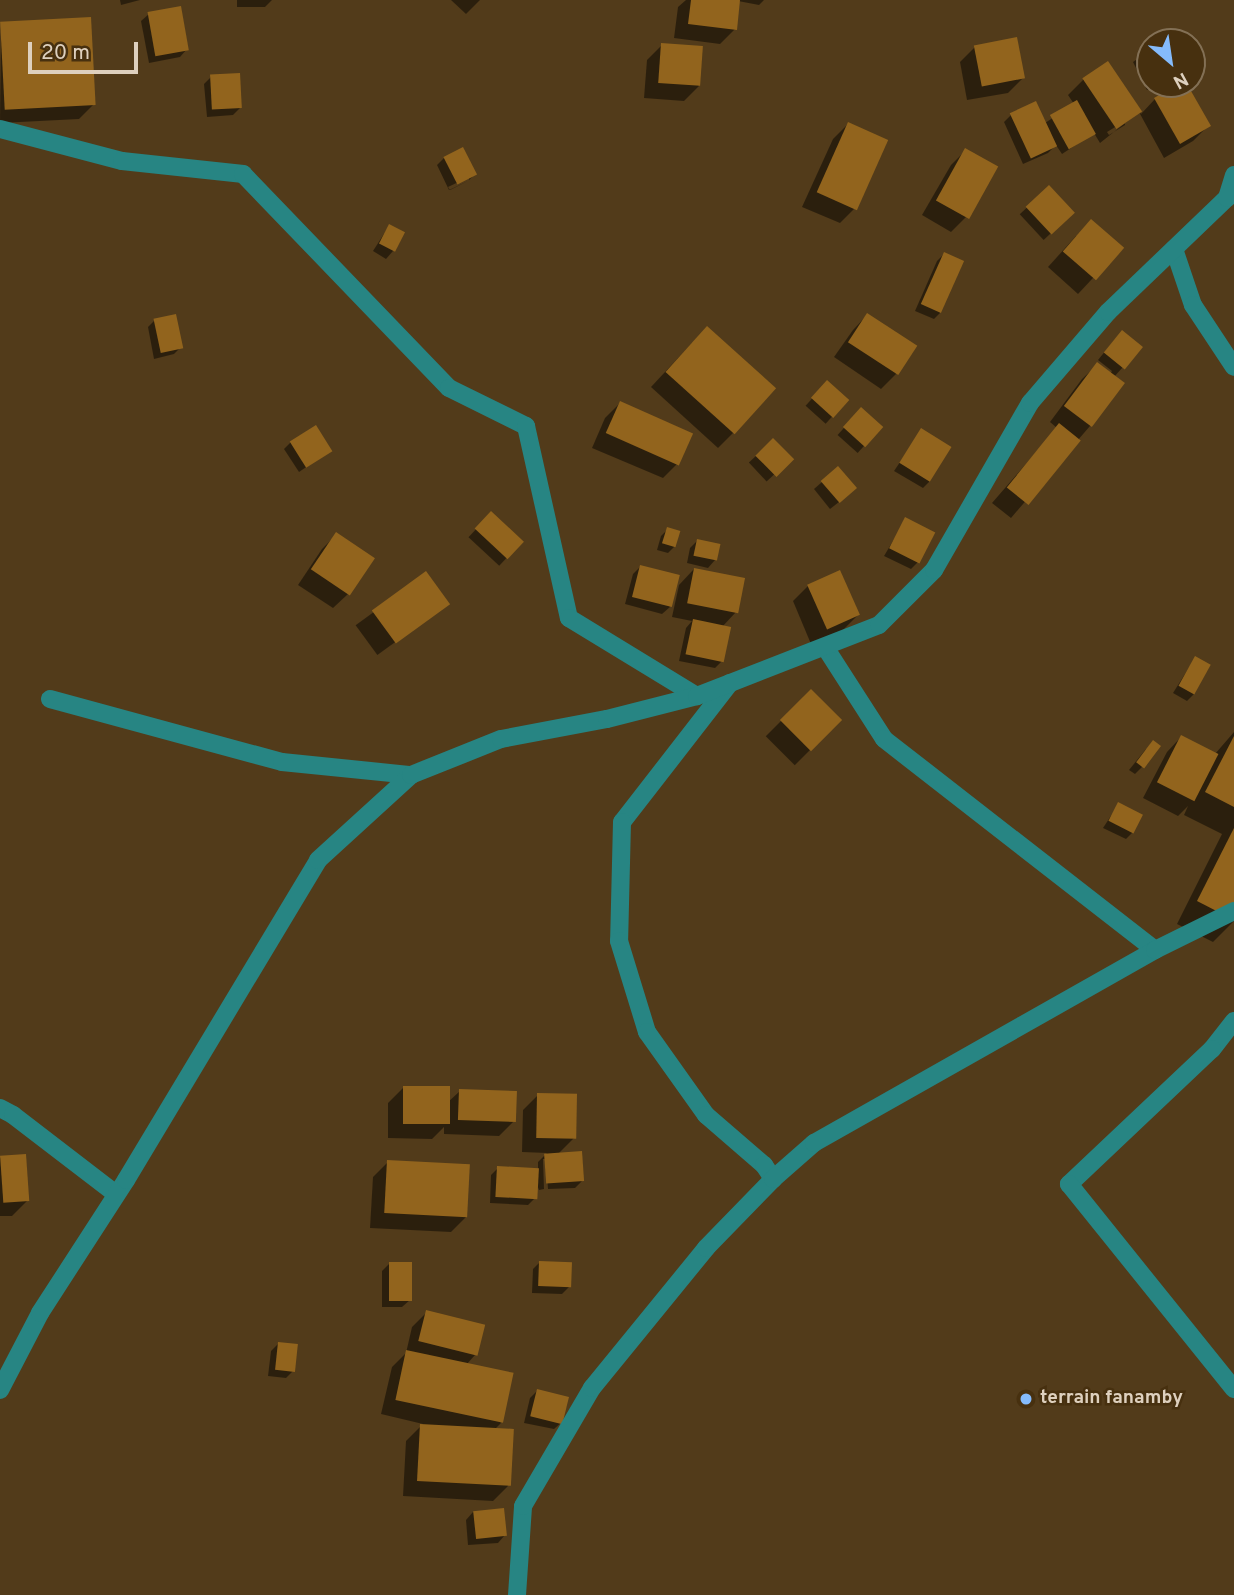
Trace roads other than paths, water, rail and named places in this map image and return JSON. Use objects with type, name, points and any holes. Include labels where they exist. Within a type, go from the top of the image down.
[{"type":"street","points":[[0,128],[122,161],[243,174],[449,388],[526,426],[569,618],[697,696]]},
{"type":"street","points":[[0,1390],[40,1313],[116,1194],[318,860],[411,775],[501,739],[607,719],[697,696],[879,625],[934,570],[1030,403],[1108,312],[1227,198],[1234,175]]},
{"type":"street","points":[[1174,249],[1192,305],[1234,367]]},
{"type":"street","points":[[825,647],[884,739],[1155,950]]},
{"type":"street","points":[[730,683],[622,822],[619,941],[647,1032],[706,1115],[764,1166],[773,1179]]},
{"type":"street","points":[[50,699],[282,762],[411,775]]},
{"type":"street","points":[[517,1595],[523,1506],[592,1388],[706,1248],[773,1179],[814,1143],[1155,950],[1234,911]]},
{"type":"street","points":[[1234,1021],[1212,1049],[1069,1184],[1234,1389]]},
{"type":"street","points":[[0,1108],[13,1115],[116,1194]]},
{"type":"place","name":"terrain fanamby","points":[[1026,1399]]}]
